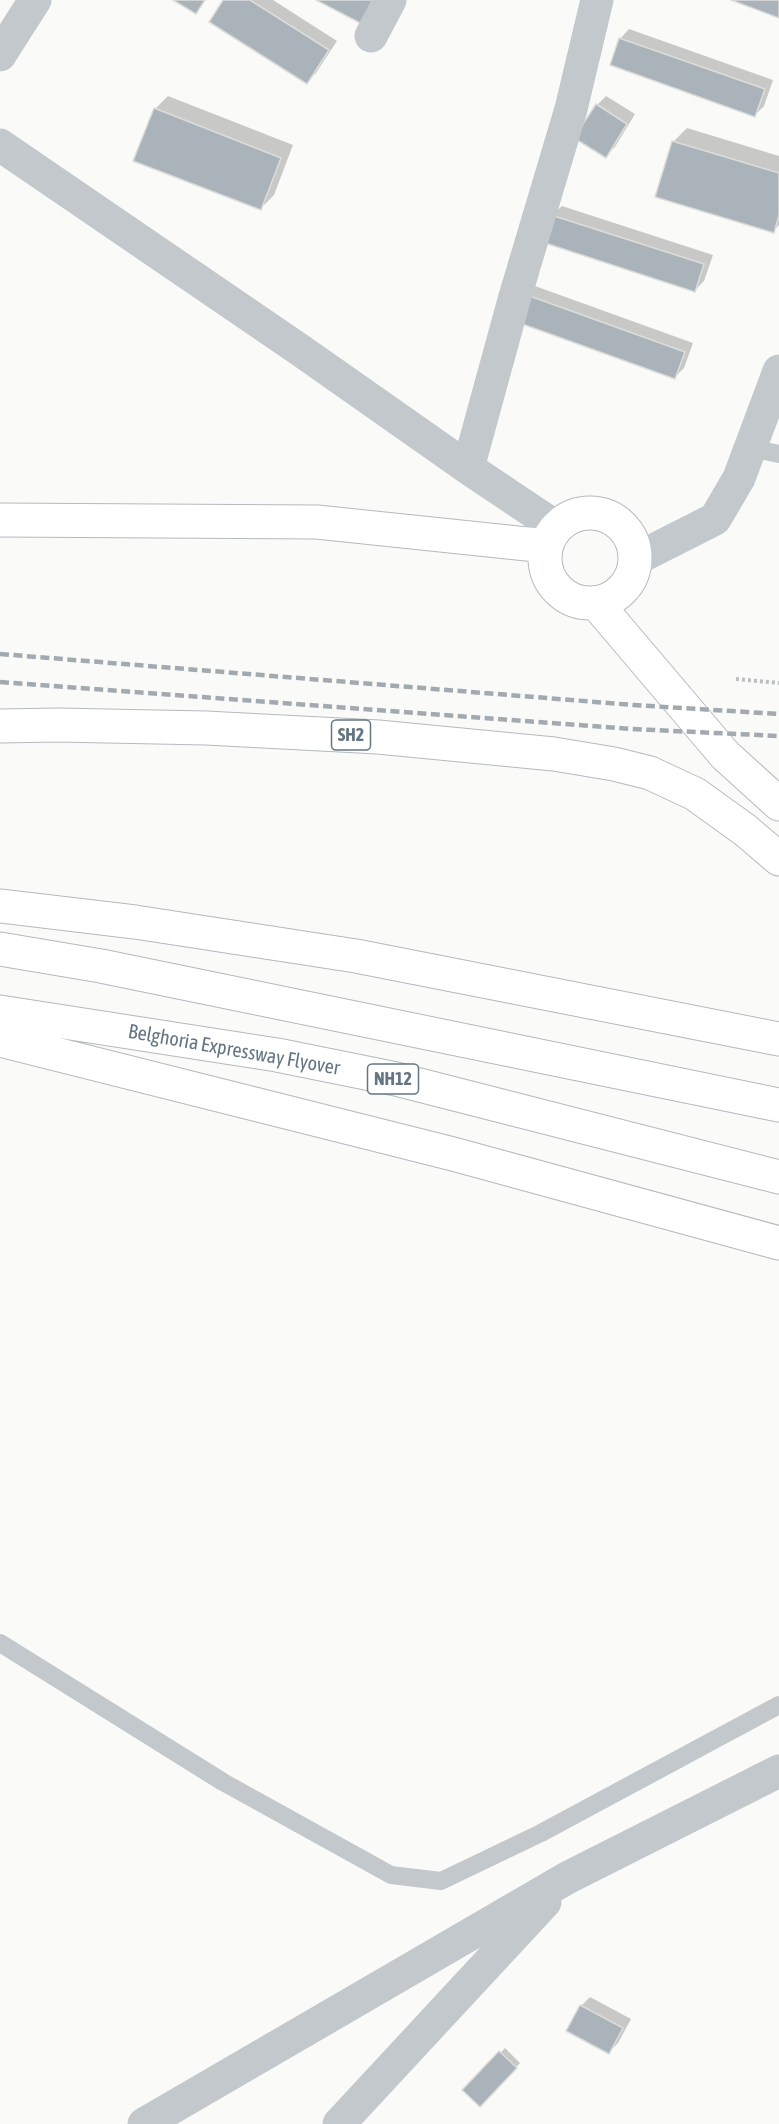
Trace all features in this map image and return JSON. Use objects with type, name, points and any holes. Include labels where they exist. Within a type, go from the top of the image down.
[{"type":"main road","points":[[597,513],[617,521],[631,537],[636,559],[631,580],[616,597],[596,603],[574,601],[555,588],[545,568],[551,537],[574,515],[597,513]]},
{"type":"main road","points":[[0,520],[317,522],[551,537]]},
{"type":"main road","points":[[596,603],[725,755],[779,804]]},
{"type":"main road","name":"SH2","points":[[0,726],[58,725],[355,735],[531,752],[623,766],[650,773],[695,794],[745,830],[779,860]]},
{"type":"main road","points":[[695,794],[725,755]]},
{"type":"main road","points":[[0,906],[135,922],[356,956],[779,1039]]},
{"type":"main road","points":[[0,949],[101,966],[779,1105]]},
{"type":"main road","name":"Belghoria Expressway Flyover","points":[[0,1012],[277,1055],[396,1079],[779,1177]]},
{"type":"main road","points":[[0,1040],[442,1151],[779,1243]]},
{"type":"street","points":[[0,55],[35,0]]},
{"type":"street","points":[[371,36],[390,0]]},
{"type":"street","points":[[468,468],[514,300],[571,109],[597,0]]},
{"type":"street","points":[[0,145],[468,468],[551,537]]},
{"type":"street","points":[[636,559],[715,519],[739,478],[765,451],[779,371]]},
{"type":"street","points":[[144,2124],[567,1878],[779,1771]]},
{"type":"street","points":[[339,2124],[567,1878]]},
{"type":"lane","points":[[0,1642],[223,1782],[391,1875],[441,1881],[541,1833],[779,1705]]},
{"type":"path","points":[[736,679],[779,683]]},
{"type":"building","points":[[173,0],[205,0],[196,14]]},
{"type":"building","points":[[223,0],[250,0],[329,50],[307,84],[209,22]]},
{"type":"building","points":[[316,0],[374,0],[362,24]]},
{"type":"building","points":[[731,0],[779,0],[779,18]]},
{"type":"building","points":[[619,38],[765,89],[755,117],[610,65]]},
{"type":"building","points":[[596,104],[627,124],[606,158],[574,138]]},
{"type":"building","points":[[154,108],[281,158],[261,210],[133,161]]},
{"type":"building","points":[[672,141],[779,173],[779,215],[774,233],[655,197]]},
{"type":"building","points":[[551,215],[704,264],[695,292],[542,242]]},
{"type":"building","points":[[524,294],[685,352],[675,379],[514,321]]},
{"type":"building","points":[[580,2005],[623,2028],[609,2054],[566,2031]]},
{"type":"building","points":[[499,2051],[517,2068],[480,2107],[462,2090]]},
{"type":"railway","points":[[0,654],[633,705],[779,714]]},
{"type":"railway","points":[[0,682],[632,729],[779,736]]}]
